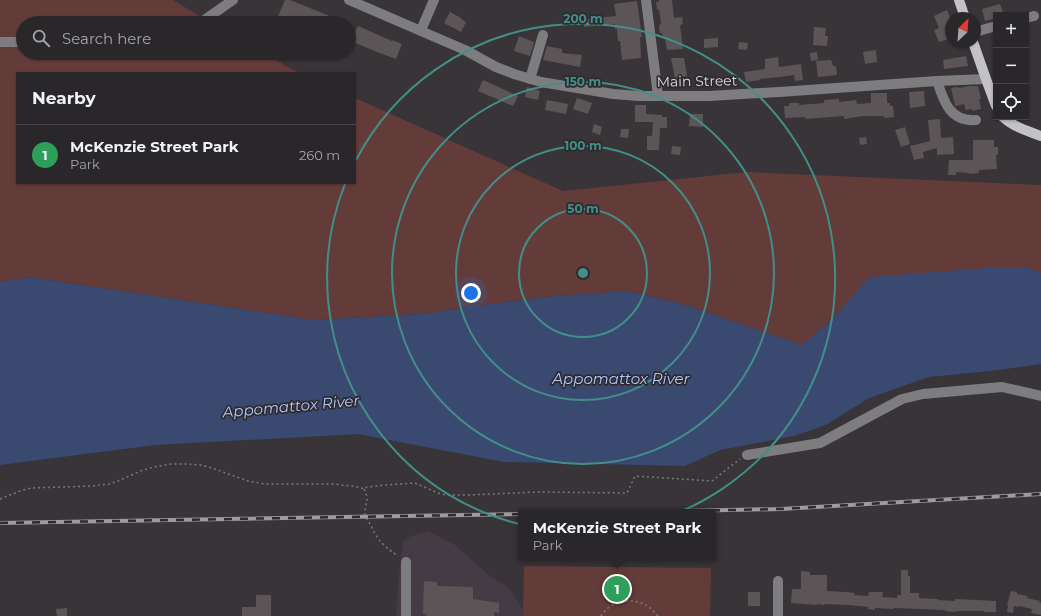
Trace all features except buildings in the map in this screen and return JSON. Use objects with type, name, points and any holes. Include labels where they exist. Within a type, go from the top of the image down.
[{"type":"main road","points":[[959,0],[963,12]]},
{"type":"main road","points":[[975,48],[993,98]]},
{"type":"main road","points":[[1006,120],[1017,128],[1041,136]]},
{"type":"street","points":[[211,16],[232,0]]},
{"type":"street","name":"Main Street","points":[[349,0],[465,50],[496,67],[530,80],[613,94],[638,96],[709,96],[986,79]]},
{"type":"street","points":[[420,30],[434,0]]},
{"type":"street","points":[[646,0],[658,96]]},
{"type":"street","points":[[981,30],[993,27]]},
{"type":"street","points":[[530,80],[543,35]]},
{"type":"street","points":[[0,42],[16,42]]},
{"type":"street","points":[[937,81],[943,99],[949,109],[956,116],[962,119],[976,120]]},
{"type":"street","points":[[747,455],[820,443],[902,399],[923,394],[1002,387],[1041,396]]},
{"type":"street","points":[[406,562],[406,616]]},
{"type":"street","points":[[778,581],[778,616]]},
{"type":"path","points":[[364,489],[367,487],[386,484],[415,483],[446,495],[538,492],[627,493],[635,476],[712,481],[747,455]]},
{"type":"path","points":[[0,499],[31,488],[94,486],[109,484],[143,470],[171,464],[200,465],[248,481],[265,484],[334,484],[359,487],[364,489],[368,496],[364,511],[365,517],[379,540],[406,562]]},
{"type":"path","points":[[601,616],[609,606],[629,600],[640,602],[649,607],[658,616]]},
{"type":"shaded area","points":[[0,0],[173,0],[199,16],[16,16],[16,60],[276,60],[297,72],[16,72],[16,184],[356,184],[356,98],[563,191],[747,172],[1041,185],[1041,273],[1027,267],[836,315],[802,345],[686,305],[628,291],[544,297],[419,314],[314,320],[29,277],[0,282]]},
{"type":"shaded area","points":[[428,531],[455,545],[490,576],[510,589],[523,610],[523,616],[396,616],[403,541],[411,536]]},
{"type":"shaded area","points":[[524,566],[711,568],[710,616],[523,616]]},
{"type":"water","name":"Appomattox River","points":[[999,267],[1027,267],[1041,273],[1041,364],[929,377],[869,398],[826,425],[794,436],[720,450],[685,466],[504,462],[358,434],[155,445],[0,465],[0,282],[29,277],[314,320],[419,314],[544,297],[628,291],[686,305],[802,345],[836,315],[869,277]]},
{"type":"railway","points":[[716,510],[781,509],[1041,494]]},
{"type":"railway","points":[[0,523],[518,514]]},
{"type":"place","name":"McKenzie Street Park","points":[[617,589]]}]
